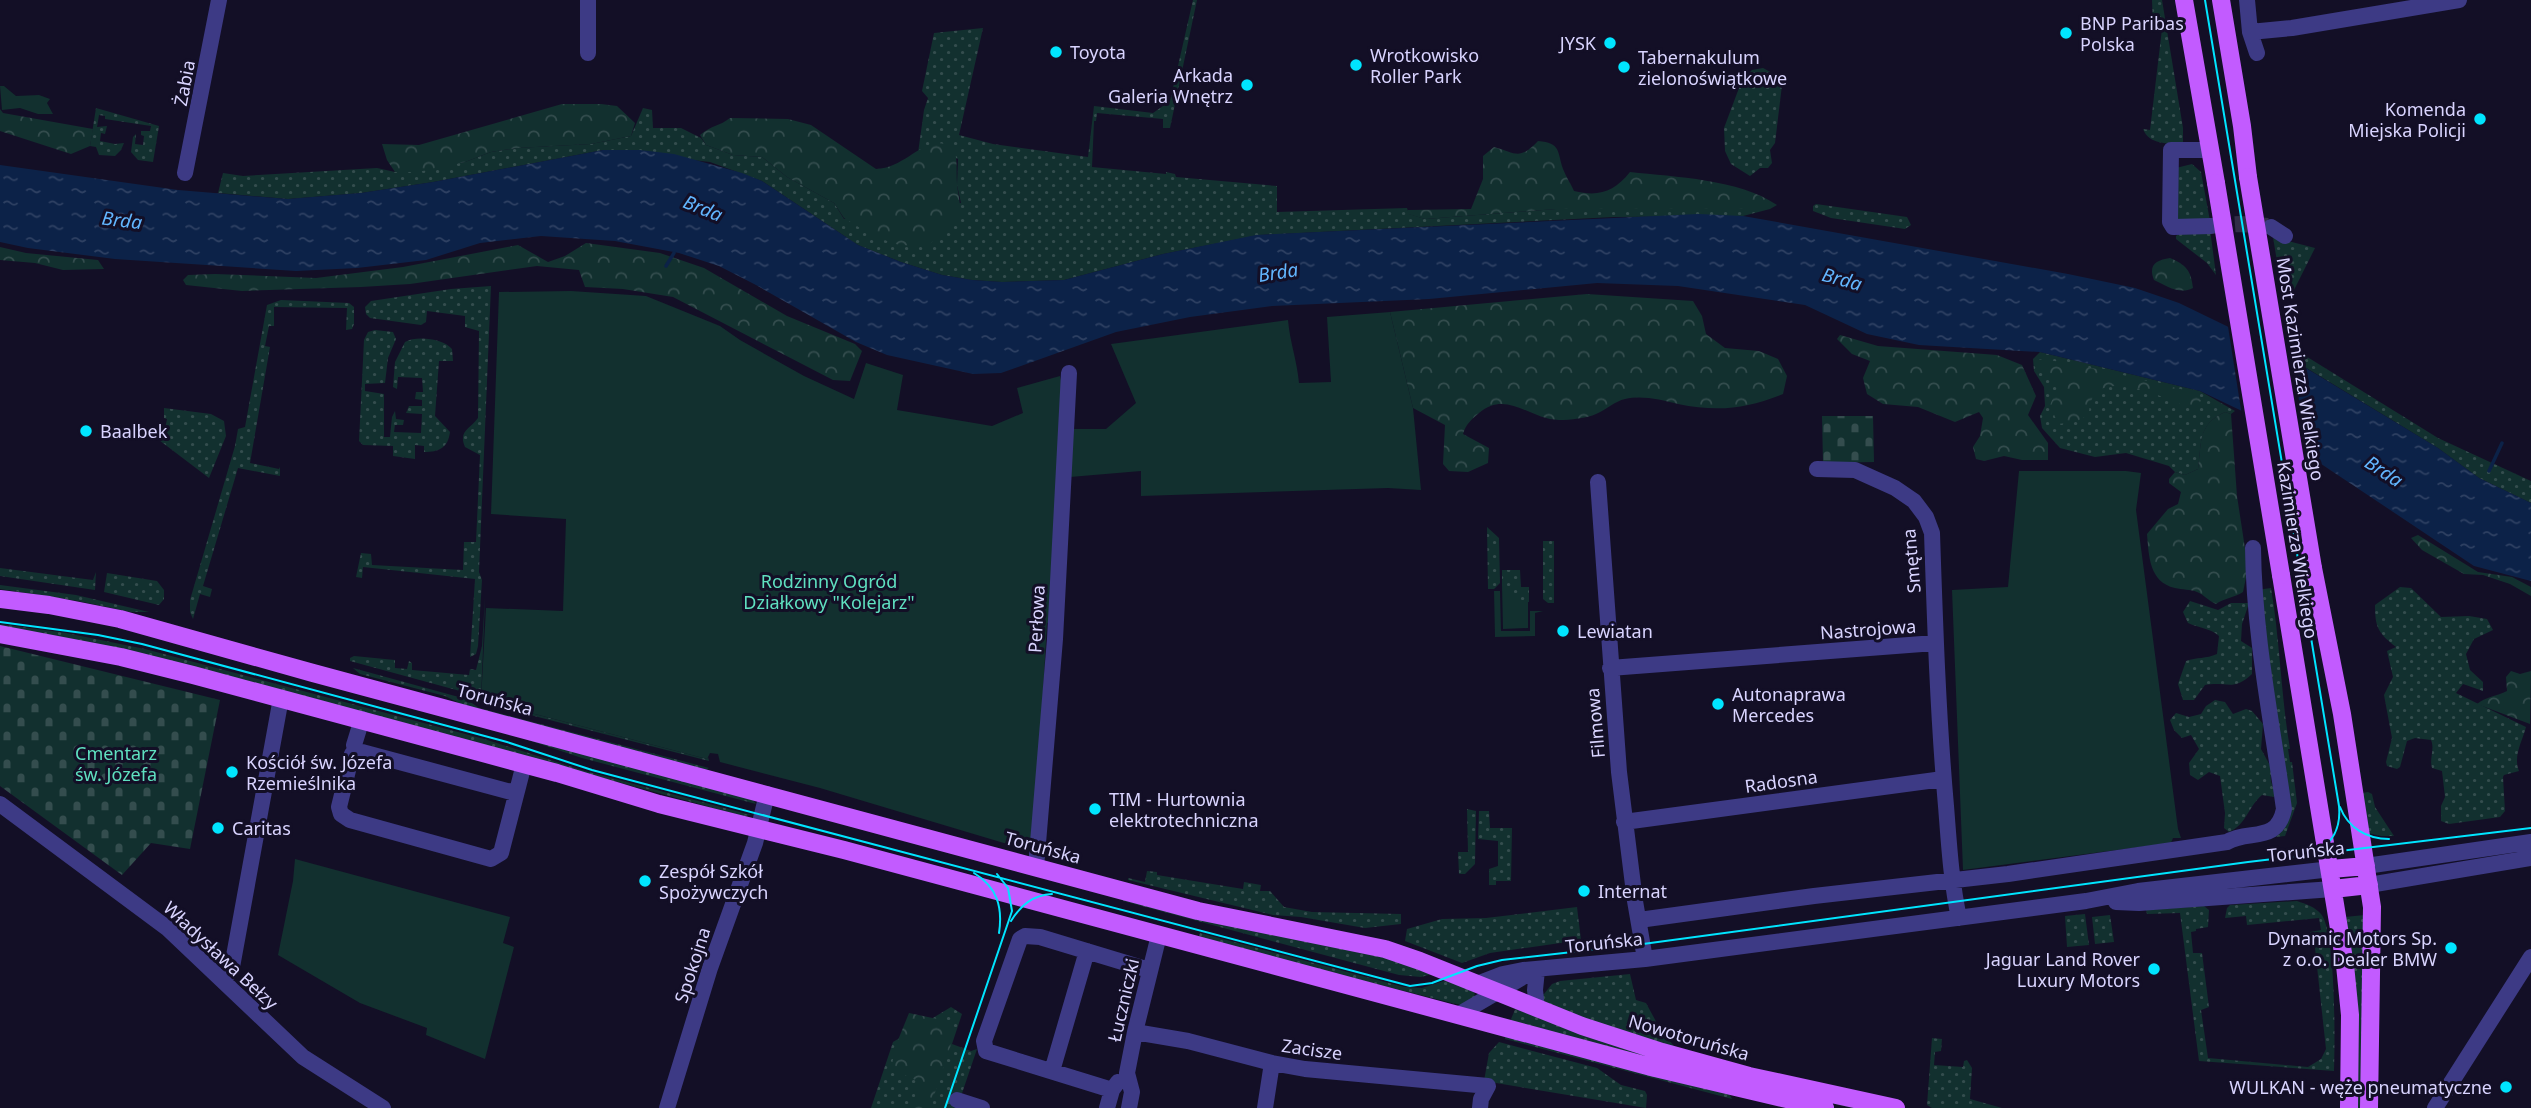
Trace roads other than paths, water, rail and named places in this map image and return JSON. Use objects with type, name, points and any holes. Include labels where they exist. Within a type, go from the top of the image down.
[{"type":"main road","name":"Kazimierza Wielkiego","points":[[2184,0],[2314,784],[2331,869],[2350,1015],[2349,1108]]},
{"type":"main road","name":"Most Kazimierza Wielkiego","points":[[2221,0],[2313,568]]},
{"type":"main road","name":"Kazimierza Wielkiego","points":[[2313,568],[2338,690],[2369,885],[2372,916],[2369,1108]]},
{"type":"main road","name":"Toruńska","points":[[0,599],[49,605],[120,619],[1198,911],[1385,949],[1477,984]]},
{"type":"main road","points":[[0,634],[121,657],[362,719],[659,804],[844,850],[1159,935]]},
{"type":"main road","name":"Toruńska","points":[[2331,869],[2367,866]]},
{"type":"main road","name":"Toruńska","points":[[2333,889],[2369,885]]},
{"type":"main road","name":"Nowotoruńska","points":[[1159,935],[1655,1068],[1825,1108]]},
{"type":"main road","name":"Nowotoruńska","points":[[1477,984],[1582,1026],[1703,1064],[1896,1108]]},
{"type":"street","name":"Żabia","points":[[186,173],[219,0]]},
{"type":"street","points":[[588,0],[588,54]]},
{"type":"street","points":[[2247,0],[2250,32],[2257,53]]},
{"type":"street","points":[[2250,32],[2292,28],[2459,0]]},
{"type":"street","points":[[2210,150],[2171,150],[2170,222],[2173,227],[2211,226]]},
{"type":"street","points":[[2271,227],[2285,236]]},
{"type":"street","name":"Perłowa","points":[[1036,867],[1054,652],[1069,373]]},
{"type":"street","name":"Smętna","points":[[1816,469],[1855,470],[1895,488],[1914,501],[1926,517],[1932,533],[1935,643]]},
{"type":"street","name":"Filmowa","points":[[1598,482],[1610,668],[1624,822],[1645,959]]},
{"type":"street","points":[[1639,920],[2227,842],[2235,837],[2266,833],[2277,826],[2284,809],[2261,661],[2253,590],[2253,548]]},
{"type":"street","name":"Nastrojowa","points":[[1610,668],[1935,643],[1952,880]]},
{"type":"street","points":[[224,981],[232,967],[281,698]]},
{"type":"street","points":[[356,753],[354,744],[362,719]]},
{"type":"street","points":[[516,793],[362,752],[352,754],[339,807],[341,814],[351,820],[491,859],[501,853],[524,764]]},
{"type":"street","name":"Radosna","points":[[1624,822],[1943,779]]},
{"type":"street","name":"Spokojna","points":[[667,1108],[710,968],[759,831],[767,794]]},
{"type":"street","name":"Władysława Bełzy","points":[[0,804],[167,928],[303,1056],[383,1108]]},
{"type":"street","points":[[2362,839],[2376,852],[2397,862]]},
{"type":"street","name":"Toruńska","points":[[2367,866],[2531,842]]},
{"type":"street","name":"Toruńska","points":[[2369,885],[2531,858]]},
{"type":"street","name":"Toruńska","points":[[1477,984],[1508,973],[1645,959],[2086,901],[2138,891],[2331,869]]},
{"type":"street","points":[[1952,880],[1959,918]]},
{"type":"street","points":[[2372,916],[2384,892],[2397,881]]},
{"type":"street","name":"Toruńska","points":[[2086,901],[2139,902],[2333,889]]},
{"type":"street","points":[[1111,1090],[986,1051],[984,1041],[1020,939],[1030,935],[1149,970]]},
{"type":"street","name":"Łuczniczki","points":[[1129,1108],[1132,1092],[1127,1073],[1159,935]]},
{"type":"street","points":[[1052,1071],[1087,951]]},
{"type":"street","points":[[2435,1108],[2531,957]]},
{"type":"street","points":[[1458,1015],[1537,970]]},
{"type":"street","points":[[1537,970],[1537,1009]]},
{"type":"street","name":"Zacisze","points":[[1135,1032],[1188,1041],[1272,1063],[1315,1070],[1488,1086],[1481,1099],[1480,1108]]},
{"type":"street","points":[[1265,1108],[1272,1063]]},
{"type":"street","points":[[1107,1108],[1111,1090],[1127,1073]]},
{"type":"street","points":[[957,1100],[982,1108]]},
{"type":"water","name":"Brda","points":[[603,150],[674,154],[742,173],[762,181],[858,245],[942,275],[972,280],[1064,280],[1163,254],[1256,235],[1698,214],[1743,216],[2135,288],[2179,303],[2276,350],[2438,448],[2479,478],[2531,503],[2531,581],[2474,566],[2242,411],[2200,391],[2040,352],[1919,345],[1867,334],[1805,305],[1678,286],[1597,283],[1429,299],[1272,306],[1190,317],[1116,332],[1001,373],[973,374],[887,355],[856,342],[719,266],[679,253],[615,241],[541,236],[480,243],[426,260],[357,268],[296,271],[115,259],[0,242],[0,165],[178,190],[288,199],[361,193],[433,182]]},
{"type":"waterway","points":[[666,266],[674,253]]},
{"type":"waterway","points":[[2489,471],[2502,443]]},
{"type":"tunnel","points":[[2211,226],[2268,226]]},
{"type":"tram line","points":[[2205,0],[2339,806],[2339,821],[2331,840],[2314,853]]},
{"type":"tram line","points":[[0,622],[98,635],[142,644],[507,742],[592,770],[1410,986],[1432,983],[1477,966],[1502,960],[1643,944],[2248,862],[2531,828]]},
{"type":"tram line","points":[[2340,807],[2348,821],[2359,831],[2373,837],[2389,839]]},
{"type":"tram line","points":[[974,873],[988,885],[997,898],[999,933]]},
{"type":"tram line","points":[[945,1108],[1012,911],[1008,888],[997,874]]},
{"type":"tram line","points":[[1011,921],[1028,902],[1039,896],[1052,894]]},
{"type":"place","name":"BNP Paribas Polska","points":[[2066,33]]},
{"type":"place","name":"JYSK","points":[[1610,43]]},
{"type":"place","name":"Toyota","points":[[1056,52]]},
{"type":"place","name":"Wrotkowisko Roller Park","points":[[1356,65]]},
{"type":"place","name":"Tabernakulum zielonoświątkowe","points":[[1624,67]]},
{"type":"place","name":"Arkada Galeria Wnętrz","points":[[1247,85]]},
{"type":"place","name":"Komenda Miejska Policji","points":[[2480,119]]},
{"type":"place","name":"Baalbek","points":[[86,431]]},
{"type":"place","name":"Lewiatan","points":[[1563,631]]},
{"type":"place","name":"Autonaprawa Mercedes","points":[[1718,704]]},
{"type":"place","name":"Kościół św. Józefa Rzemieślnika","points":[[232,772]]},
{"type":"place","name":"TIM - Hurtownia elektrotechniczna","points":[[1095,809]]},
{"type":"place","name":"Caritas","points":[[218,828]]},
{"type":"place","name":"Zespół Szkół Spożywczych","points":[[645,881]]},
{"type":"place","name":"Internat","points":[[1584,891]]},
{"type":"place","name":"Dynamic Motors Sp. z o.o. Dealer BMW","points":[[2451,948]]},
{"type":"place","name":"Jaguar Land Rover Luxury Motors","points":[[2154,969]]},
{"type":"place","name":"WULKAN - węże pneumatyczne","points":[[2506,1087]]},
{"type":"park label","name":"Rodzinny Ogród Działkowy \"Kolejarz\"","points":[[829,591]]},
{"type":"park label","name":"Cmentarz św. Józefa","points":[[116,763]]}]
